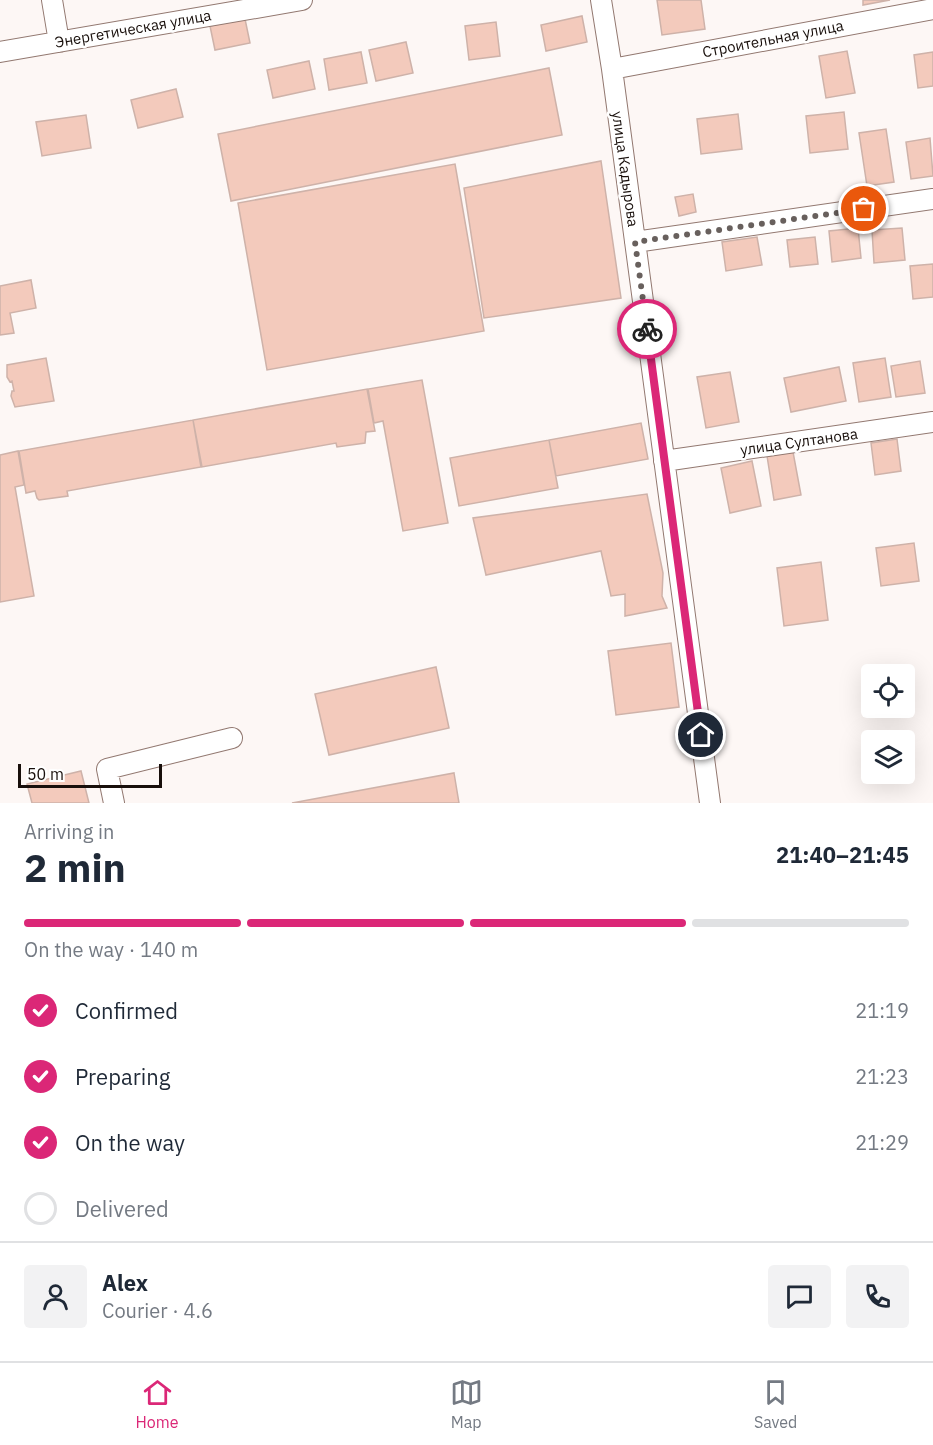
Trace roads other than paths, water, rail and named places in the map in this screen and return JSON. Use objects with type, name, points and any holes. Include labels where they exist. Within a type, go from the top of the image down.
[{"type":"street","points":[[52,0],[59,42]]},
{"type":"street","name":"Энергетическая улица","points":[[0,52],[59,42],[224,7],[302,0]]},
{"type":"street","name":"улица Кадырова","points":[[601,0],[710,803]]},
{"type":"street","name":"Строительная улица","points":[[612,69],[933,9]]},
{"type":"street","points":[[635,242],[933,199]]},
{"type":"street","name":"улица Султанова","points":[[664,461],[933,422]]},
{"type":"street","points":[[114,803],[107,769],[232,738]]}]
